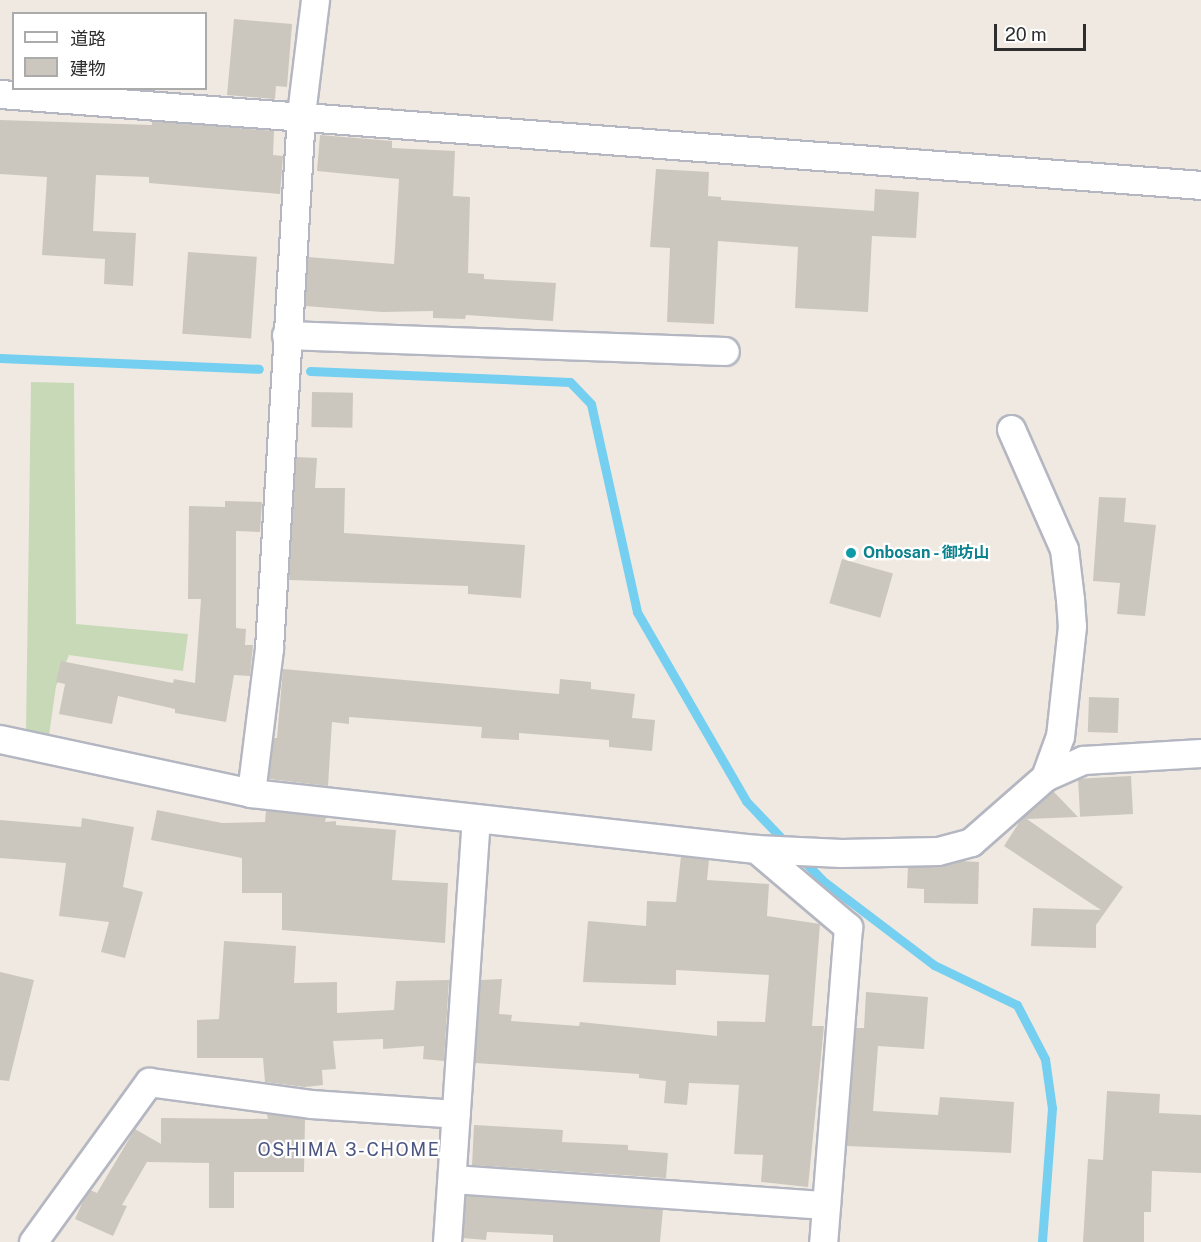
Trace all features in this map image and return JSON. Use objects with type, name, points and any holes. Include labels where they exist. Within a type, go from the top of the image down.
[{"type":"street","points":[[250,793],[269,648],[286,335],[302,114],[315,0]]},
{"type":"street","points":[[0,94],[302,114],[1201,185]]},
{"type":"street","points":[[286,335],[725,351]]},
{"type":"street","points":[[1011,429],[1061,539],[1071,599],[1072,626],[1060,736],[1045,777]]},
{"type":"street","points":[[0,739],[250,793],[756,849],[841,853],[938,851],[971,842],[1045,777],[1083,760],[1201,753]]},
{"type":"street","points":[[447,1242],[476,819]]},
{"type":"street","points":[[756,849],[848,927],[823,1242]]},
{"type":"street","points":[[33,1242],[149,1082],[311,1104],[456,1114]]},
{"type":"street","points":[[452,1179],[826,1205]]},
{"type":"green space","points":[[31,382],[74,383],[76,624],[188,634],[183,671],[69,655],[56,686],[49,736],[26,732]]},
{"type":"building","points":[[234,19],[292,24],[287,87],[276,86],[275,99],[227,95]]},
{"type":"building","points":[[0,120],[152,125],[152,121],[274,131],[273,155],[283,156],[280,194],[149,183],[149,177],[96,175],[93,231],[136,233],[133,286],[104,284],[105,259],[42,255],[47,177],[0,174]]},
{"type":"building","points":[[320,135],[392,141],[392,148],[455,151],[453,196],[470,197],[468,273],[484,274],[484,279],[556,283],[553,321],[466,315],[465,319],[433,318],[433,311],[382,312],[305,306],[308,257],[394,264],[399,179],[317,171]]},
{"type":"building","points":[[656,169],[709,172],[708,196],[721,197],[721,200],[874,211],[875,189],[919,192],[916,238],[872,236],[868,312],[795,308],[798,247],[718,241],[714,324],[667,322],[670,248],[650,247]]},
{"type":"building","points":[[188,252],[257,257],[251,339],[182,334]]},
{"type":"building","points":[[312,392],[353,393],[352,428],[311,427]]},
{"type":"building","points":[[296,457],[317,458],[315,488],[345,488],[344,533],[525,545],[521,598],[468,594],[468,586],[289,580]]},
{"type":"building","points":[[1099,497],[1126,498],[1124,522],[1156,525],[1145,616],[1117,614],[1120,583],[1093,581]]},
{"type":"building","points":[[225,501],[262,502],[260,532],[236,531],[236,628],[246,629],[245,645],[253,645],[250,676],[234,675],[226,722],[175,713],[175,709],[118,696],[112,724],[59,714],[65,684],[56,682],[61,661],[173,683],[174,679],[195,683],[201,599],[188,599],[189,506],[225,507]]},
{"type":"building","points":[[842,559],[893,574],[880,618],[829,603]]},
{"type":"building","points":[[283,669],[559,694],[560,679],[591,682],[591,689],[635,694],[632,718],[655,720],[652,751],[609,747],[609,740],[519,733],[519,740],[481,738],[482,727],[349,717],[349,724],[332,722],[328,786],[269,779],[274,738],[277,738]]},
{"type":"building","points":[[1089,697],[1119,698],[1118,733],[1088,732]]},
{"type":"building","points":[[1131,776],[1133,814],[1080,817],[1078,779]]},
{"type":"building","points":[[1053,791],[1078,817],[1027,819],[1123,887],[1096,925],[1096,948],[1031,946],[1033,908],[1101,910],[1004,846],[1022,818]]},
{"type":"building","points":[[157,810],[222,823],[265,822],[266,810],[326,817],[325,822],[336,821],[336,825],[396,830],[392,880],[448,883],[445,943],[282,930],[282,893],[242,893],[242,858],[151,840]]},
{"type":"building","points":[[82,818],[134,827],[123,887],[143,892],[125,958],[101,952],[109,922],[59,916],[66,863],[0,858],[0,820],[81,827]]},
{"type":"building","points":[[681,856],[709,860],[707,880],[769,884],[767,916],[820,924],[812,1026],[824,1026],[808,1187],[761,1182],[763,1155],[734,1154],[739,1085],[689,1083],[687,1105],[664,1103],[666,1081],[639,1078],[639,1074],[475,1063],[481,980],[502,979],[499,1014],[512,1015],[511,1021],[579,1026],[580,1022],[717,1036],[717,1021],[765,1022],[769,975],[676,970],[676,985],[583,982],[588,921],[646,926],[647,901],[676,902]]},
{"type":"building","points":[[961,861],[979,862],[978,904],[924,903],[924,889],[907,888],[908,867],[939,867]]},
{"type":"building","points":[[224,941],[296,946],[294,983],[337,982],[337,1013],[394,1010],[396,981],[449,980],[444,1061],[423,1059],[424,1046],[383,1049],[383,1039],[333,1041],[336,1069],[322,1070],[323,1085],[305,1087],[265,1082],[263,1058],[197,1058],[197,1020],[219,1019]]},
{"type":"building","points":[[0,972],[34,980],[9,1081],[0,1080]]},
{"type":"building","points":[[866,992],[928,997],[924,1049],[878,1046],[873,1111],[938,1115],[940,1097],[1014,1102],[1011,1153],[846,1146],[856,1028],[864,1028]]},
{"type":"building","points":[[1107,1091],[1160,1094],[1159,1113],[1201,1115],[1201,1173],[1152,1171],[1151,1212],[1144,1212],[1144,1242],[1083,1242],[1088,1159],[1103,1160]]},
{"type":"building","points":[[267,1114],[305,1119],[304,1172],[234,1172],[234,1208],[209,1208],[209,1163],[147,1162],[122,1205],[127,1206],[113,1236],[75,1219],[90,1190],[97,1193],[135,1129],[161,1144],[161,1118],[268,1119]]},
{"type":"building","points":[[474,1125],[563,1130],[562,1142],[628,1145],[628,1150],[668,1153],[666,1178],[472,1165]]},
{"type":"building","points":[[466,1196],[663,1209],[660,1242],[553,1242],[553,1235],[487,1232],[486,1240],[463,1238]]},
{"type":"waterway","points":[[0,358],[259,369]]},
{"type":"waterway","points":[[310,371],[570,382],[591,404],[637,612],[746,801],[787,844]]},
{"type":"waterway","points":[[799,856],[822,880],[934,965],[1017,1005],[1045,1059],[1052,1108],[1042,1242]]},
{"type":"place","name":"Onbosan - 御坊山","points":[[851,553]]},
{"type":"district","name":"OSHIMA 3-CHOME","points":[[349,1150]]}]
